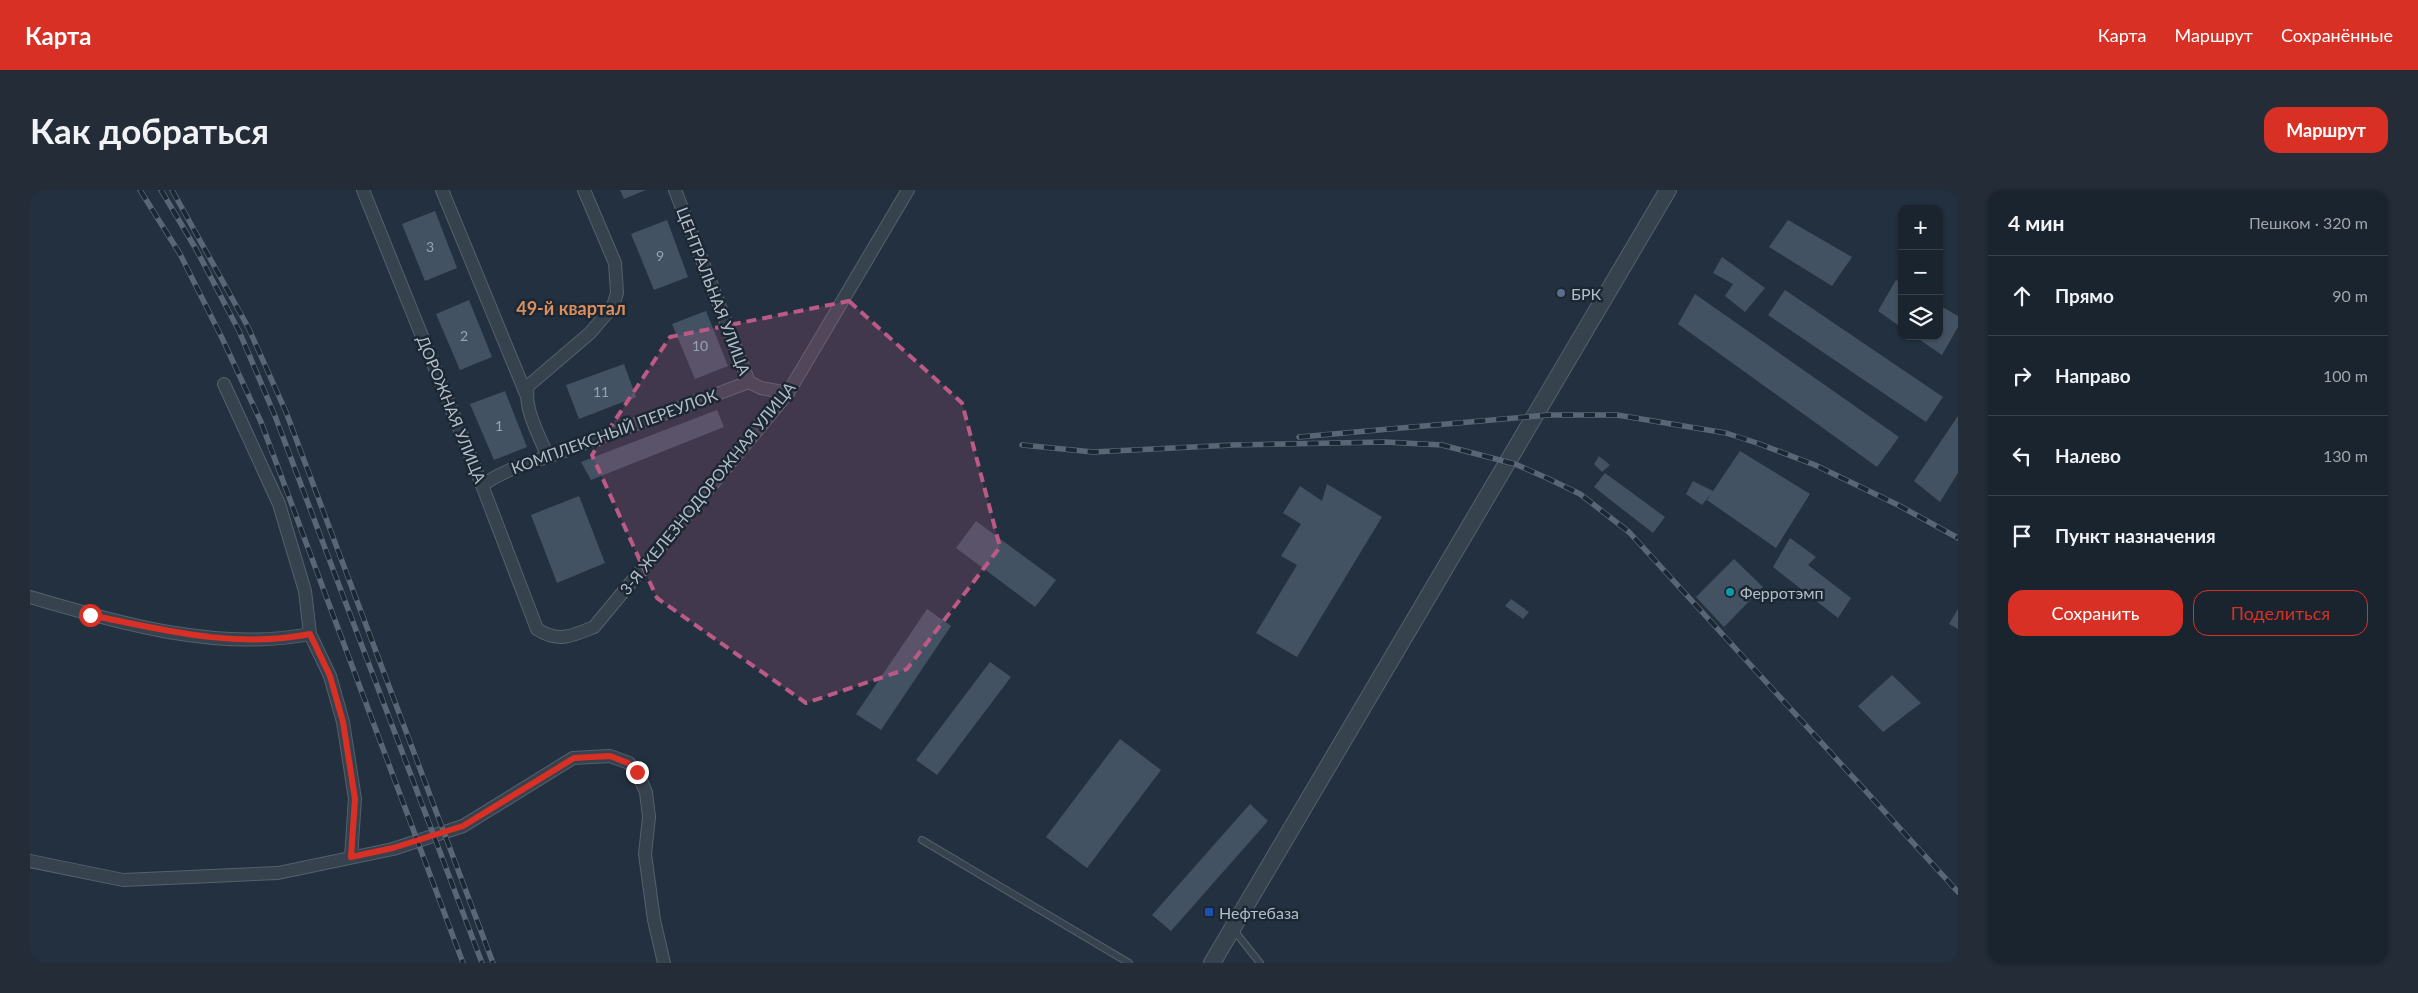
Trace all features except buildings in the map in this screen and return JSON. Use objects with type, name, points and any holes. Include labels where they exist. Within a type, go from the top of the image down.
[{"type":"street","name":"ДОРОЖНАЯ УЛИЦА","points":[[363,190],[482,485],[537,628]]},
{"type":"street","points":[[526,394],[528,386],[590,334],[613,306],[616,293],[615,263],[584,190]]},
{"type":"street","name":"ЦЕНТРАЛЬНАЯ УЛИЦА","points":[[675,190],[749,382],[761,388],[788,393]]},
{"type":"street","name":"3-Я ЖЕЛЕЗНОДОРОЖНАЯ УЛИЦА","points":[[537,628],[556,638],[576,635],[594,627],[788,393],[908,190]]},
{"type":"street","points":[[1212,963],[1668,190]]},
{"type":"street","points":[[445,193],[526,394],[548,458]]},
{"type":"street","name":"КОМПЛЕКСНЫЙ ПЕРЕУЛОК","points":[[482,485],[504,471],[524,463],[548,458],[749,382]]},
{"type":"street","points":[[224,384],[279,504],[305,591],[310,634],[330,676],[343,722],[355,799],[351,857]]},
{"type":"street","points":[[30,597],[90,615],[201,637],[249,639],[293,637],[310,634]]},
{"type":"street","points":[[30,861],[123,880],[278,873],[393,848],[463,826],[574,758],[610,756],[628,763],[637,772],[646,792],[648,817],[645,854],[654,920],[664,963]]},
{"type":"lane","points":[[922,840],[1129,963]]},
{"type":"lane","points":[[1232,929],[1260,963]]},
{"type":"highlighted area","points":[[849,301],[962,403],[1000,547],[907,669],[806,703],[657,598],[592,455],[670,337]]},
{"type":"railway","points":[[140,190],[180,254],[261,422],[463,963]]},
{"type":"railway","points":[[161,190],[196,249],[239,331],[275,416],[482,963]]},
{"type":"railway","points":[[172,190],[248,327],[286,412],[493,963]]},
{"type":"railway","points":[[1299,437],[1548,415],[1617,415],[1726,433],[1757,443],[1815,465],[1898,505],[1958,538]]},
{"type":"railway","points":[[1022,445],[1093,452],[1233,445],[1385,442],[1442,445],[1515,464],[1547,478],[1580,494],[1629,532],[1958,892]]},
{"type":"place","name":"БРК","points":[[1561,293]]},
{"type":"place","name":"Ферротэмп","points":[[1730,592]]},
{"type":"place","name":"Нефтебаза","points":[[1209,912]]},
{"type":"district","name":"49-й квартал","points":[[571,308]]},
{"type":"route","points":[[90,615],[201,637],[240,639],[293,637],[310,634],[330,676],[343,722],[355,799],[351,857],[393,848],[463,826],[574,758],[610,756],[628,763],[637,772]]}]
